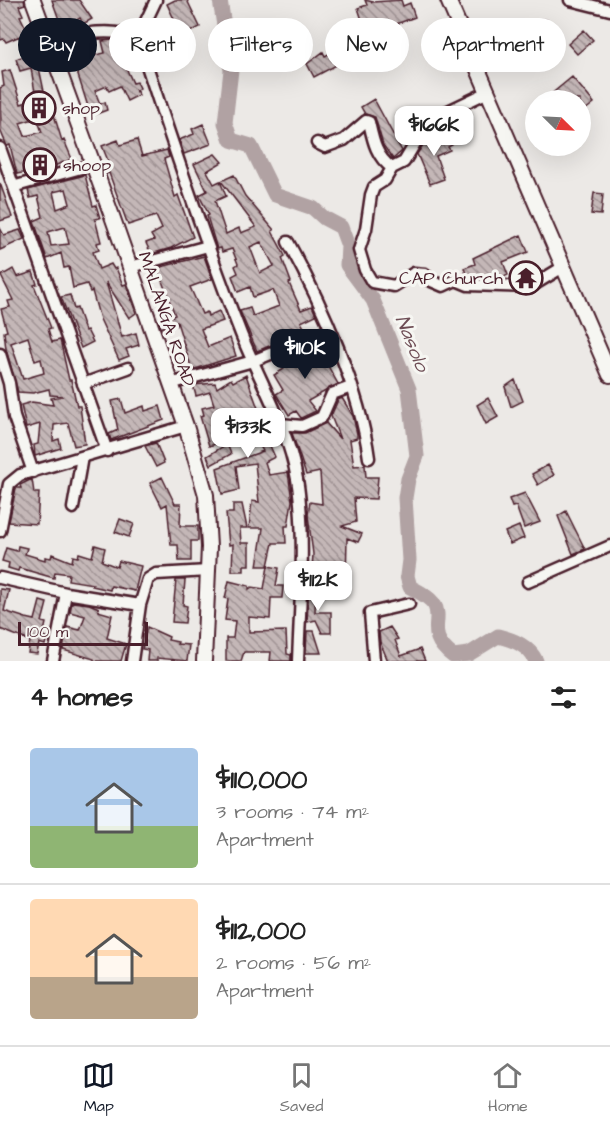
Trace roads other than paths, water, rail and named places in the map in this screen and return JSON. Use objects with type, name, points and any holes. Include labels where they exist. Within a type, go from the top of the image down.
[{"type":"street","name":"MALANGA ROAD","points":[[33,0],[39,18]]},
{"type":"street","points":[[147,18],[156,0]]},
{"type":"street","points":[[448,0],[610,375]]},
{"type":"street","points":[[570,0],[610,10]]},
{"type":"street","name":"MALANGA ROAD","points":[[59,72],[186,426],[207,495],[208,571],[204,661]]},
{"type":"street","points":[[149,72],[208,246],[253,361],[269,393],[294,465],[299,496],[298,661]]},
{"type":"street","points":[[488,92],[444,114],[420,135],[404,162],[392,168],[385,180],[374,188],[370,195],[366,230],[359,250],[365,270],[372,282],[394,286],[414,273],[425,274],[429,280],[443,286],[456,280],[468,285],[530,287],[563,267]]},
{"type":"street","points":[[317,143],[325,147],[344,140],[366,121],[369,122],[375,147],[384,162],[392,168]]},
{"type":"street","points":[[0,148],[16,186],[27,230],[107,451]]},
{"type":"street","points":[[16,186],[92,165]]},
{"type":"street","points":[[288,242],[307,276],[351,387],[364,424],[369,458]]},
{"type":"street","points":[[130,267],[208,246]]},
{"type":"street","points":[[170,384],[253,361],[329,330]]},
{"type":"street","points":[[0,354],[9,383],[14,417],[33,472]]},
{"type":"street","points":[[83,384],[128,368]]},
{"type":"street","points":[[280,424],[302,426],[322,417],[332,394],[351,387]]},
{"type":"street","points":[[0,531],[9,484],[20,475],[186,426]]},
{"type":"street","points":[[73,508],[82,457]]},
{"type":"street","points":[[528,582],[610,546]]},
{"type":"street","points":[[132,661],[145,583],[152,576],[208,571]]},
{"type":"street","points":[[0,578],[66,593],[140,605]]},
{"type":"street","points":[[53,661],[66,593]]},
{"type":"street","points":[[374,661],[370,613],[409,604]]},
{"type":"waterway","name":"Nasolo","points":[[220,0],[231,70],[225,123],[231,140],[251,146],[275,195],[313,208],[324,218],[341,227],[348,246],[347,265],[373,300],[409,389],[417,456],[408,479],[405,498],[409,560],[407,576],[410,587],[426,596],[434,604],[439,641],[453,656],[469,654],[498,636],[520,644],[536,661]]},
{"type":"place","name":"shop","points":[[39,108]]},
{"type":"place","name":"shoop","points":[[40,165]]},
{"type":"place","name":"CAP Church","points":[[526,278]]}]
